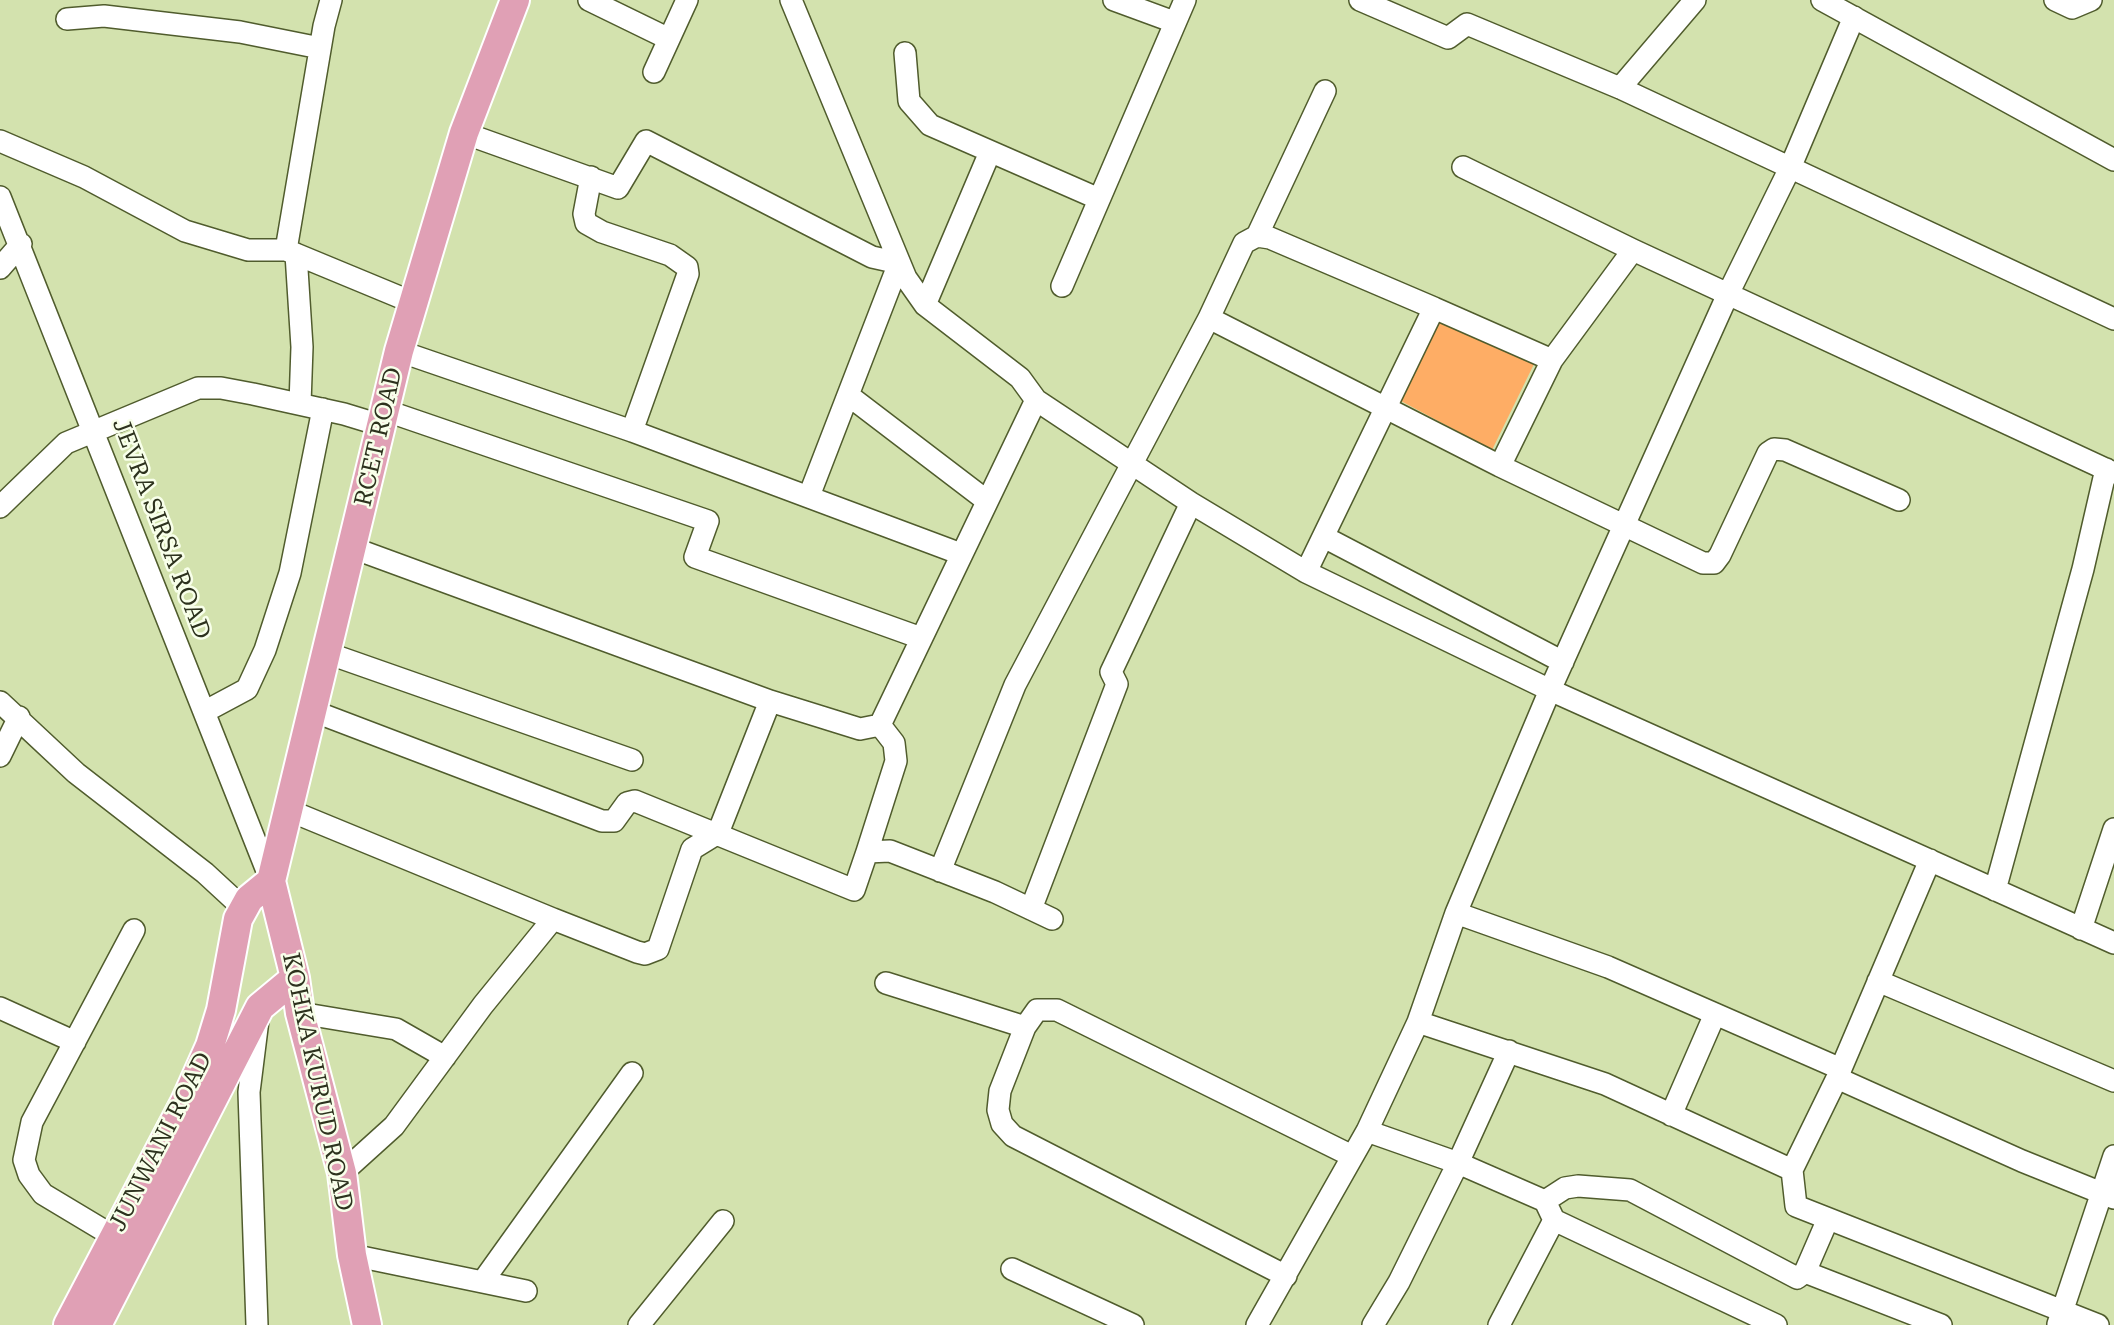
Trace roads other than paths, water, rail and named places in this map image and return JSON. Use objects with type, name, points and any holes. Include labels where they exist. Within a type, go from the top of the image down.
[{"type":"main road","name":"RCET ROAD","points":[[271,881],[354,548],[399,352],[464,133],[515,0]]},
{"type":"main road","name":"JUNWANI ROAD","points":[[68,1325],[185,1102],[210,1046],[238,919],[249,900],[271,881]]},
{"type":"main road","name":"KOHKA KURUD ROAD","points":[[271,881],[295,978],[299,1013],[342,1173],[352,1255],[367,1325]]},
{"type":"main road","points":[[231,958],[246,990],[260,1007]]},
{"type":"main road","name":"JUNWANI ROAD","points":[[97,1325],[220,1091],[260,1007],[295,978]]},
{"type":"street","points":[[300,404],[302,347],[291,252],[320,48],[331,0]]},
{"type":"street","points":[[589,0],[669,39]]},
{"type":"street","points":[[654,72],[687,0]]},
{"type":"street","points":[[791,0],[905,278],[925,305],[1020,378],[1036,400],[1191,503],[1306,572],[1550,690],[2114,943]]},
{"type":"street","points":[[1114,0],[1174,22]]},
{"type":"street","points":[[1062,286],[1185,0]]},
{"type":"street","points":[[1360,0],[1448,38],[1467,24],[1620,88],[2114,319]]},
{"type":"street","points":[[1620,88],[1695,0]]},
{"type":"street","points":[[1822,0],[2114,160]]},
{"type":"street","points":[[2055,0],[2072,8],[2091,0]]},
{"type":"street","points":[[67,19],[102,8],[320,48]]},
{"type":"street","points":[[1264,1323],[1286,1276],[1367,1131],[1418,1022],[1456,913],[1550,690],[1728,294],[1790,168],[1854,17]]},
{"type":"street","points":[[905,53],[905,85],[909,101],[917,115],[930,125],[1099,199]]},
{"type":"street","points":[[940,871],[1016,685],[1134,464],[1244,243],[1257,236],[1325,91]]},
{"type":"street","points":[[464,133],[618,188],[646,141],[872,257],[900,264]]},
{"type":"street","points":[[0,141],[84,177],[185,231],[248,250],[291,252],[414,303]]},
{"type":"street","points":[[925,305],[990,152]]},
{"type":"street","points":[[1463,167],[1633,250],[2110,471],[1995,890]]},
{"type":"street","points":[[591,177],[584,214],[586,223],[602,232],[670,255],[687,267],[686,286],[632,431]]},
{"type":"street","name":"JEVRA SIRSA ROAD","points":[[0,197],[21,244],[271,881]]},
{"type":"street","points":[[1257,236],[1270,238],[1552,360]]},
{"type":"street","points":[[0,268],[21,244]]},
{"type":"street","points":[[1500,466],[1552,360],[1633,250]]},
{"type":"street","points":[[809,496],[900,264]]},
{"type":"street","points":[[1306,572],[1387,410],[1434,308]]},
{"type":"street","points":[[1209,318],[1387,410],[1623,527],[1703,563],[1714,563],[1720,555],[1768,453],[1774,449],[1785,450],[1899,500]]},
{"type":"street","points":[[399,352],[632,431],[961,554]]},
{"type":"street","points":[[0,507],[66,443],[198,388],[221,388],[382,418],[708,521],[695,557],[921,638]]},
{"type":"street","points":[[848,395],[987,501]]},
{"type":"street","points":[[880,725],[1036,400]]},
{"type":"street","points":[[204,712],[247,689],[265,650],[290,573],[323,409]]},
{"type":"street","points":[[1031,909],[1117,684],[1111,672],[1191,503]]},
{"type":"street","points":[[1324,537],[1563,662]]},
{"type":"street","points":[[354,548],[770,701],[860,729],[880,725]]},
{"type":"street","points":[[327,653],[632,761]]},
{"type":"street","points":[[288,810],[637,952],[652,953],[662,944],[692,849],[718,833],[770,701]]},
{"type":"street","points":[[0,702],[19,717],[76,774],[205,873],[244,909]]},
{"type":"street","points":[[313,711],[602,821],[614,821],[627,803],[635,801],[854,890],[896,761],[894,743],[880,725]]},
{"type":"street","points":[[0,756],[5,734],[19,717]]},
{"type":"street","points":[[2081,929],[2114,829]]},
{"type":"street","points":[[867,852],[890,851],[1052,919]]},
{"type":"street","points":[[1930,860],[1839,1073],[1792,1170],[1796,1206],[2060,1319],[2098,1325]]},
{"type":"street","points":[[1456,913],[1608,967],[1714,1014],[2022,1161],[2108,1195]]},
{"type":"street","points":[[342,1173],[394,1126],[444,1057],[553,919]]},
{"type":"street","points":[[113,1236],[43,1194],[29,1175],[24,1160],[32,1122],[134,930]]},
{"type":"street","points":[[1878,981],[2114,1081]]},
{"type":"street","points":[[886,983],[1025,1027]]},
{"type":"street","points":[[0,1007],[75,1042]]},
{"type":"street","points":[[257,1325],[249,1092],[260,1007]]},
{"type":"street","points":[[1286,1276],[1013,1136],[1002,1124],[998,1110],[1000,1091],[1025,1027],[1037,1010],[1057,1010],[1352,1156]]},
{"type":"street","points":[[299,1013],[396,1029],[444,1057]]},
{"type":"street","points":[[1671,1115],[1714,1014]]},
{"type":"street","points":[[1418,1022],[1605,1084],[1792,1170]]},
{"type":"street","points":[[1373,1325],[1399,1282],[1458,1163],[1509,1051]]},
{"type":"street","points":[[483,1281],[632,1073]]},
{"type":"street","points":[[1367,1131],[1458,1163],[1550,1210],[1739,1318],[1776,1325]]},
{"type":"street","points":[[2060,1319],[2108,1195],[2114,1156]]},
{"type":"street","points":[[1499,1325],[1550,1210],[1565,1188],[1578,1186],[1630,1190],[1797,1278],[1804,1272],[1828,1219]]},
{"type":"street","points":[[639,1325],[723,1221]]},
{"type":"street","points":[[352,1255],[526,1291]]},
{"type":"street","points":[[1012,1269],[1133,1325]]},
{"type":"street","points":[[1804,1272],[1941,1325]]}]
